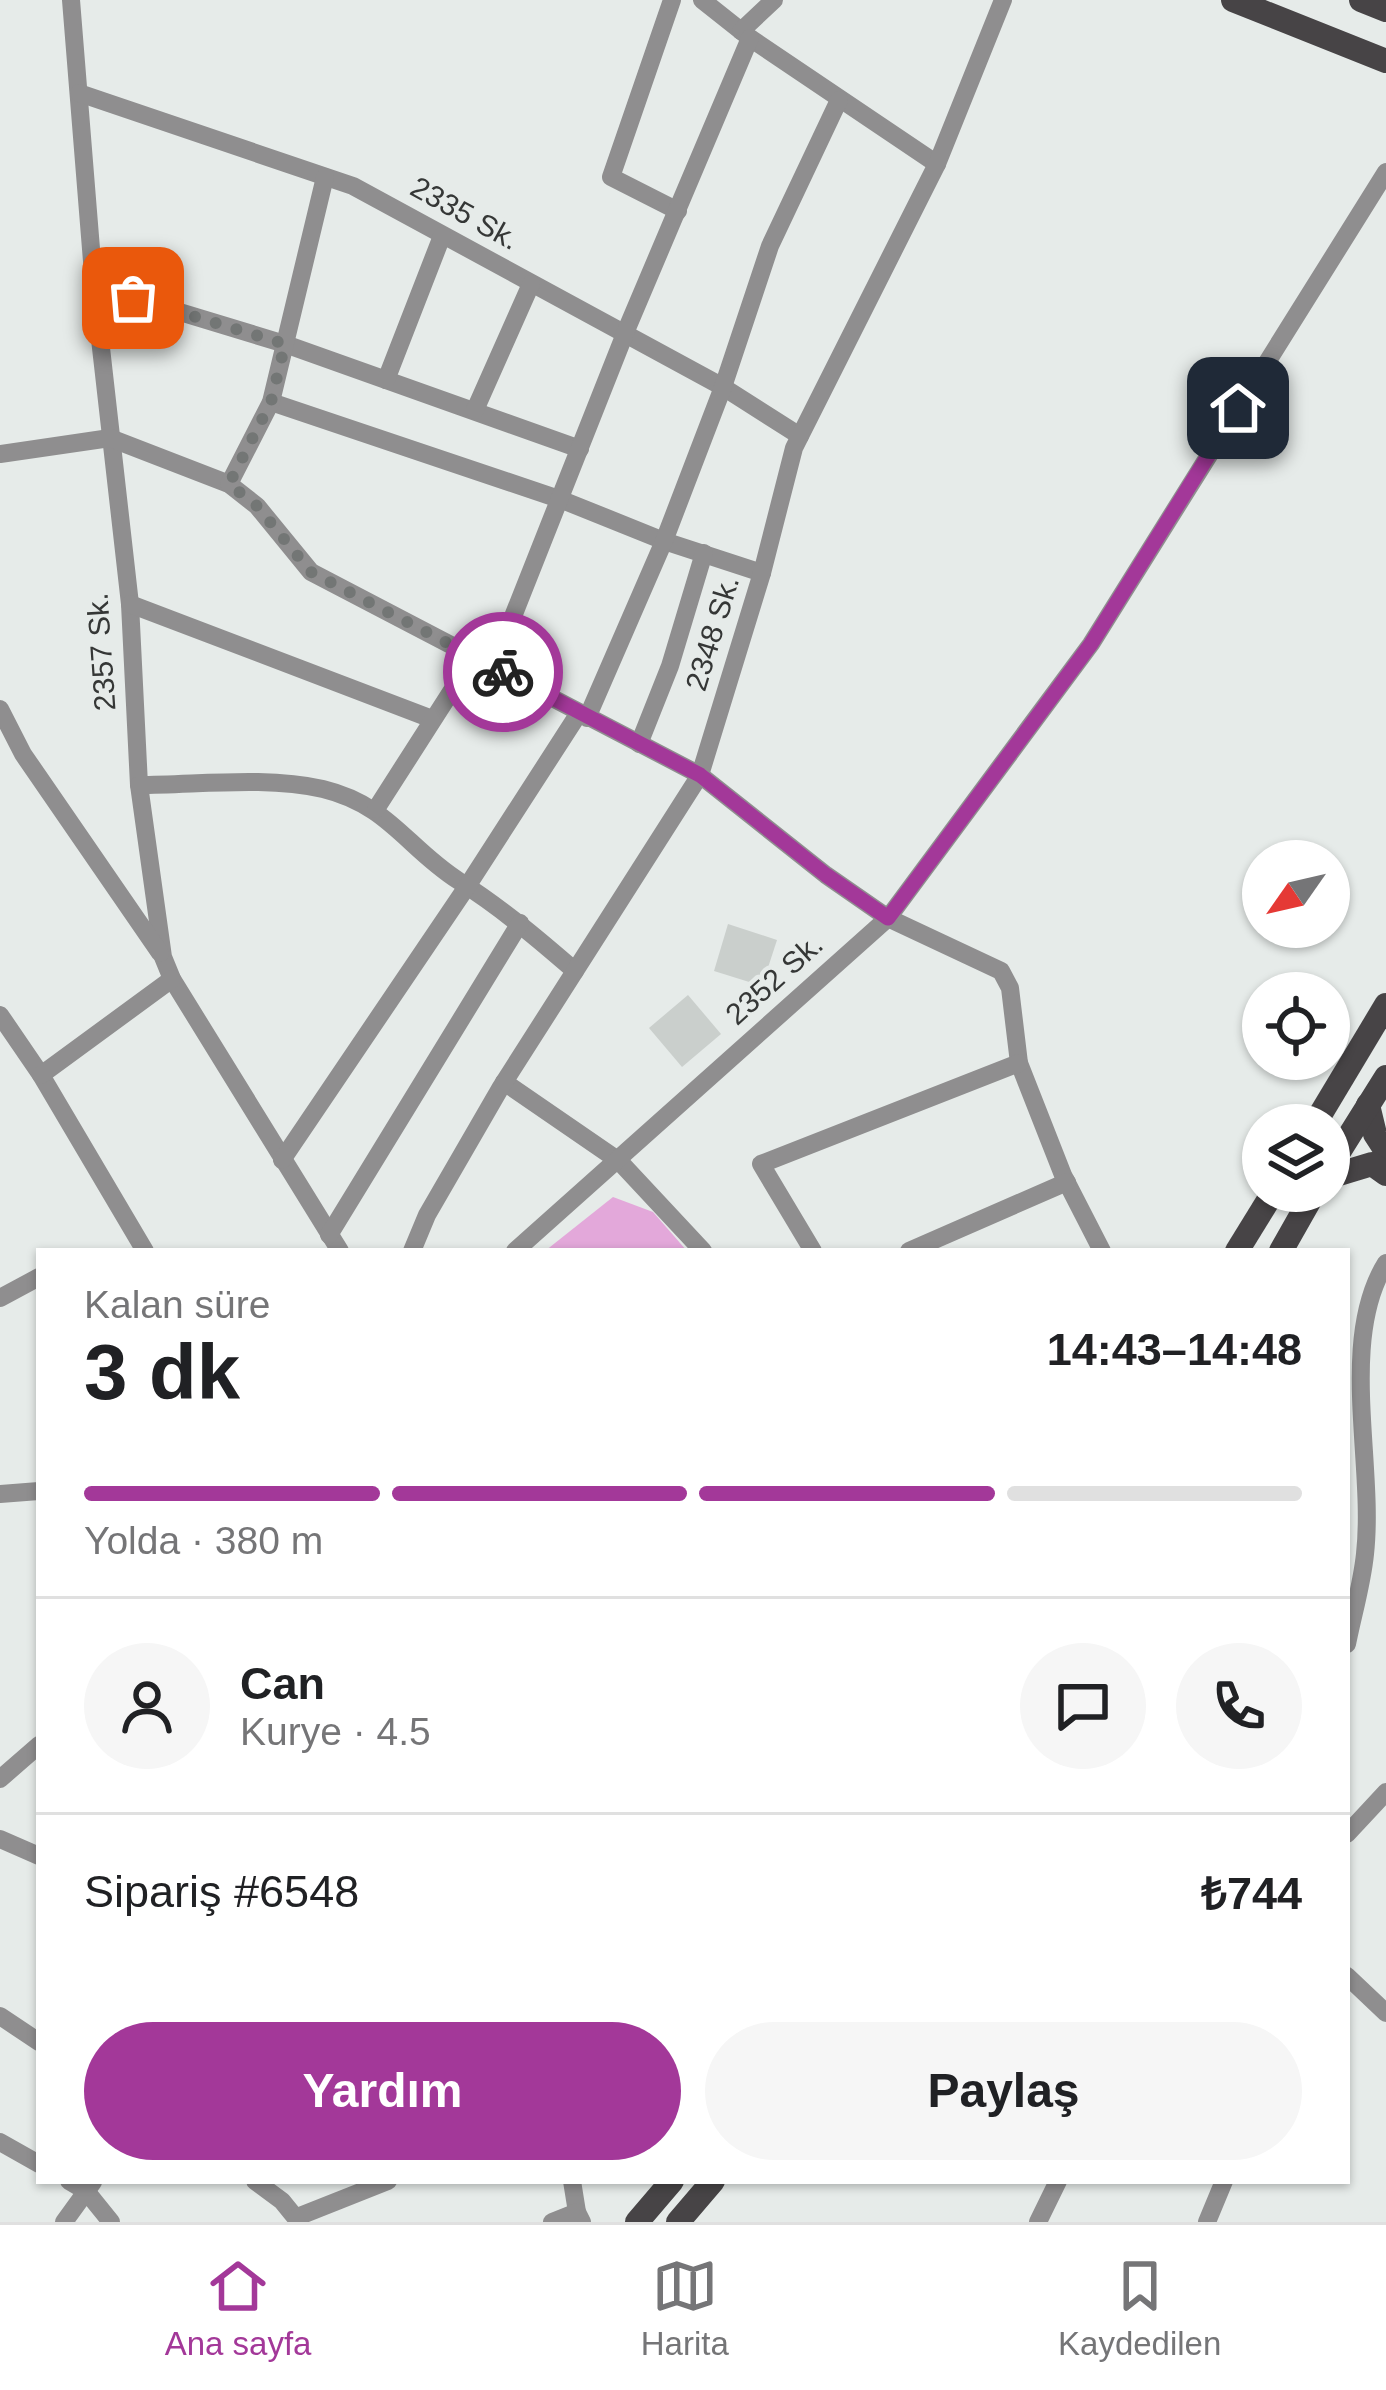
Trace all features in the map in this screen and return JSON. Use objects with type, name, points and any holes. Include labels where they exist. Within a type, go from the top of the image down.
[{"type":"main road","points":[[1233,0],[1386,61]]},
{"type":"main road","points":[[1360,0],[1386,10]]},
{"type":"main road","points":[[1326,1104],[1386,1004]]},
{"type":"main road","points":[[1350,1136],[1386,1077]]},
{"type":"main road","points":[[1350,1167],[1382,1159],[1368,1105]]},
{"type":"main road","points":[[1239,1248],[1261,1212]]},
{"type":"main road","points":[[1283,1248],[1303,1212]]},
{"type":"main road","points":[[637,2222],[669,2184]]},
{"type":"main road","points":[[678,2222],[710,2184]]},
{"type":"street","name":"2357 Sk.","points":[[71,0],[94,286],[130,604],[139,785],[163,957],[172,980],[334,1243]]},
{"type":"street","points":[[672,0],[611,177],[678,211]]},
{"type":"street","points":[[701,0],[838,100],[937,164]]},
{"type":"street","points":[[493,667],[745,34],[774,0]]},
{"type":"street","name":"2348 Sk.","points":[[413,1248],[427,1215],[504,1082],[700,775],[800,436],[937,164],[1004,0]]},
{"type":"street","name":"2335 Sk.","points":[[79,93],[353,186],[723,387],[800,436]]},
{"type":"street","points":[[282,1160],[583,715],[664,541],[770,246],[838,100]]},
{"type":"street","name":"2352 Sk.","points":[[518,1248],[888,918],[1091,644],[1386,172]]},
{"type":"street","points":[[229,484],[271,402],[325,177]]},
{"type":"street","points":[[386,380],[442,236]]},
{"type":"street","points":[[475,410],[532,284]]},
{"type":"street","points":[[94,286],[285,344],[580,449]]},
{"type":"street","points":[[271,402],[762,573]]},
{"type":"street","points":[[0,454],[110,438],[229,484],[257,506],[311,572],[700,775],[888,918],[1001,971],[1010,988],[1019,1063],[1067,1182],[1100,1248]]},
{"type":"street","points":[[639,744],[670,666],[704,553]]},
{"type":"street","points":[[130,604],[432,719]]},
{"type":"street","points":[[376,809],[474,656]]},
{"type":"street","points":[[0,709],[23,754],[163,957]]},
{"type":"street","points":[[139,785],[291,785],[325,790],[376,809],[575,971]]},
{"type":"street","points":[[334,1243],[520,923]]},
{"type":"street","points":[[41,1075],[172,980]]},
{"type":"street","points":[[0,1015],[41,1075],[141,1248]]},
{"type":"street","points":[[811,1248],[761,1164],[1019,1063]]},
{"type":"street","points":[[504,1082],[619,1161],[701,1248]]},
{"type":"street","points":[[916,1248],[1067,1182]]},
{"type":"street","points":[[1350,1630],[1366,1553],[1367,1450],[1360,1345],[1370,1289],[1386,1263]]},
{"type":"street","points":[[0,1298],[36,1279]]},
{"type":"street","points":[[0,1494],[36,1491]]},
{"type":"street","points":[[0,1779],[36,1748]]},
{"type":"street","points":[[1350,1831],[1386,1792]]},
{"type":"street","points":[[0,1838],[36,1855]]},
{"type":"street","points":[[1350,1979],[1386,2013]]},
{"type":"street","points":[[0,2016],[36,2040]]},
{"type":"street","points":[[0,2142],[36,2162]]},
{"type":"street","points":[[64,2222],[83,2184],[111,2222]]},
{"type":"street","points":[[258,2184],[298,2220],[381,2184]]},
{"type":"street","points":[[552,2222],[580,2217],[573,2184]]},
{"type":"street","points":[[1037,2222],[1056,2184]]},
{"type":"street","points":[[1208,2222],[1223,2184]]},
{"type":"shaded area","points":[[613,1197],[653,1212],[684,1248],[549,1248]]},
{"type":"building","points":[[728,924],[777,940],[762,986],[714,971]]},
{"type":"building","points":[[688,995],[721,1034],[682,1067],[649,1028]]},
{"type":"way so far","points":[[133,298],[285,344],[271,402],[229,484],[257,506],[311,572],[503,672]]},
{"type":"route","points":[[503,672],[700,775],[888,918],[1091,644],[1238,408]]}]
